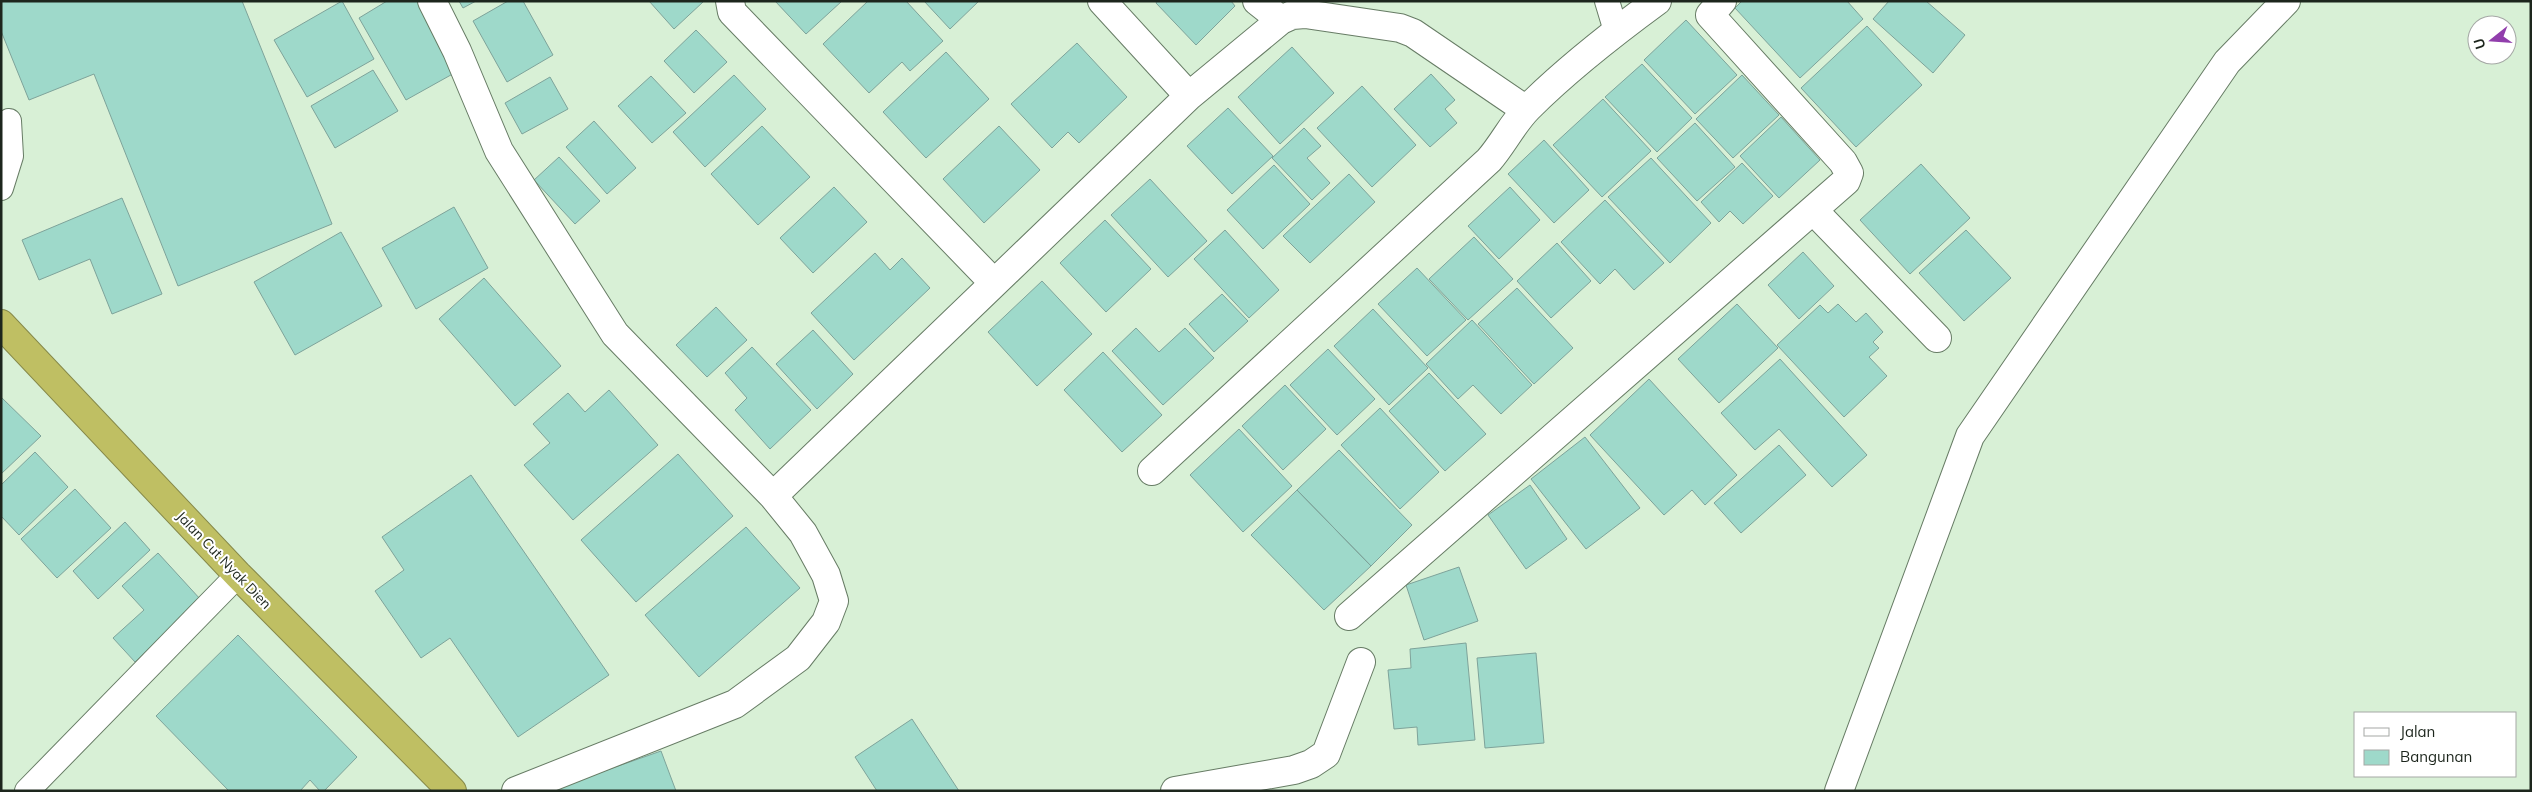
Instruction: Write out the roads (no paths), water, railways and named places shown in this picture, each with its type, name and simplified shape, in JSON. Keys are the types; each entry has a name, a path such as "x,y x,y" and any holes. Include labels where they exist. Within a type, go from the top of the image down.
{"highway":[{"name":"Jalan Cut Nyak Dien","path":"1,324 238,575 452,791"}],"street":[{"path":"432,1 457,52 499,151 615,334 773,496 802,534 826,574 834,601 826,622 798,658 735,704 516,791"},
{"path":"730,1 732,12 994,283"},
{"path":"1102,1 1189,96"},
{"path":"1257,1 1282,20"},
{"path":"1152,471 1489,160 1503,145 1526,110 1616,31 1657,1"},
{"path":"1839,791 1970,436 2227,62 2286,1"},
{"path":"1349,616 1846,181 1849,173 1843,162 1709,6"},
{"path":"773,496 1189,96 1282,20 1292,15 1305,14 1400,28 1413,33 1526,110"},
{"path":"1813,210 1937,338"},
{"path":"1175,791 1294,770 1311,764 1326,754 1361,662"}],"lane":[{"path":"1607,1 1616,31"},
{"path":"1,188 11,156 9,121"},
{"path":"27,791 238,575"}]}
